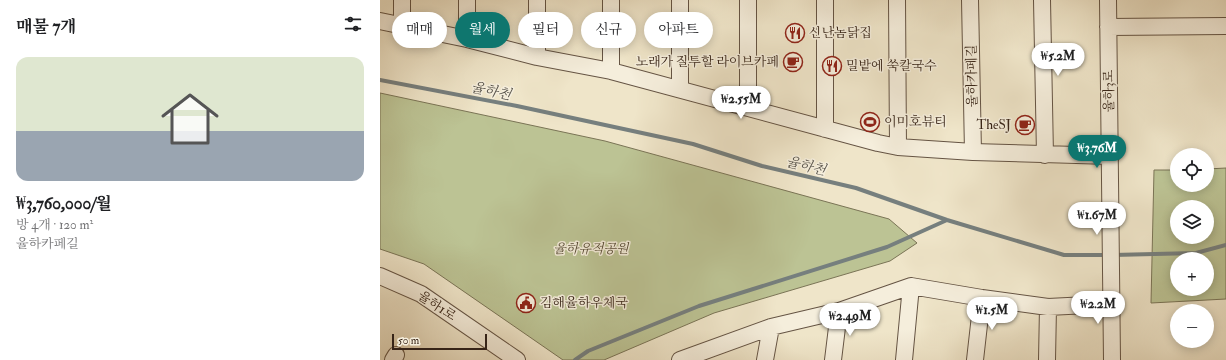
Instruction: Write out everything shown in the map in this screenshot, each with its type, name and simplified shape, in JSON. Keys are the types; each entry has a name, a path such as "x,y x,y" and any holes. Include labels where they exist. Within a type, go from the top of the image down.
{"street":[{"path":"402,0 402,12"},
{"path":"467,0 467,12"},
{"path":"537,0 537,57"},
{"path":"611,71 612,0"},
{"path":"680,0 680,89"},
{"path":"748,0 748,107"},
{"path":"825,0 825,129"},
{"path":"897,0 898,147"},
{"name":"율하카페길","path":"970,0 973,152"},
{"path":"1042,0 1045,155"},
{"name":"율하3로","path":"1108,0 1112,306"},
{"path":"380,21 392,24"},
{"path":"1108,27 1226,26"},
{"path":"502,48 537,57 611,71 825,129 898,147 973,152 1111,156"},
{"name":"율하1로","path":"380,276 421,294 517,360"},
{"path":"904,360 911,286"},
{"path":"680,360 771,327 839,311 911,286 1048,307 1088,305 1112,306 1112,360"},
{"path":"975,360 982,298"},
{"path":"1046,360 1048,307"},
{"path":"833,360 839,311"},
{"path":"766,360 771,327"}],"green space":[{"name":"율하유적공원","path":"380,93 605,141 889,219 917,243 890,261 714,313 604,360 563,360 424,264 380,249"},
{"path":"1226,168 1226,299 1151,303 1154,170 1170,170 1170,192 1214,192 1214,169"}],"waterway":[{"name":"율하천","path":"380,80 517,106 693,144 762,166 856,188 947,220 1064,255 1107,255"},
{"path":"575,360 588,351 699,306 887,247 947,220"},
{"name":"율하천","path":"1113,255 1196,253 1226,245"}],"place":[{"name":"신난놈닭집","path":"795,33"},
{"name":"노래가 질투할 라이브카페","path":"793,62"},
{"name":"밀밭에 쑥칼국수","path":"832,66"},
{"name":"이미호뷰티","path":"870,122"},
{"name":"TheSJ","path":"1025,125"},
{"name":"김해율하우체국","path":"526,303"}]}
